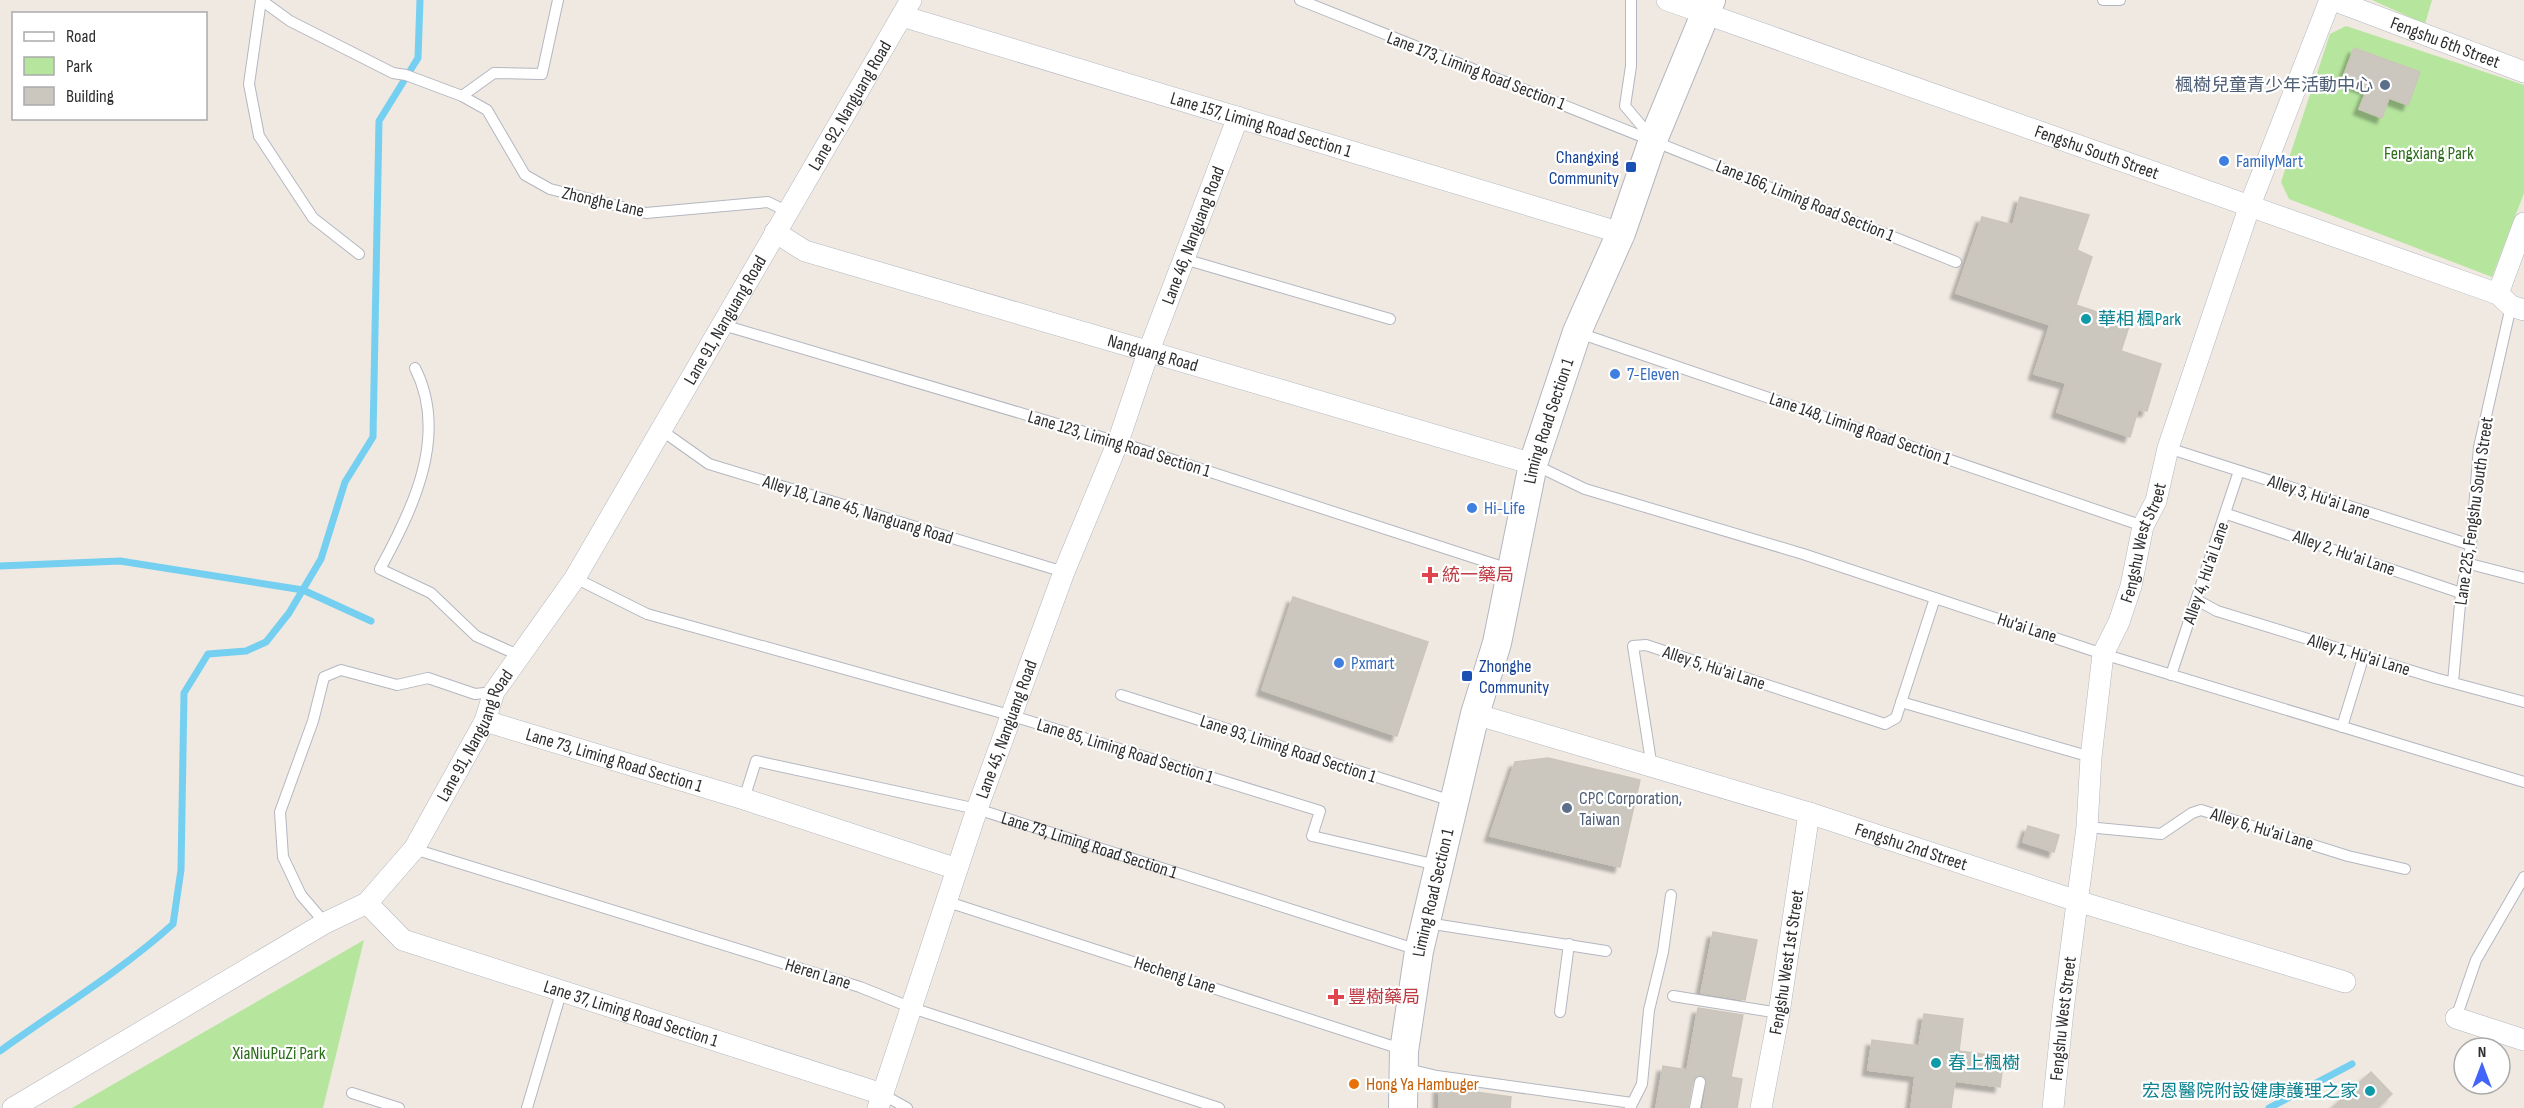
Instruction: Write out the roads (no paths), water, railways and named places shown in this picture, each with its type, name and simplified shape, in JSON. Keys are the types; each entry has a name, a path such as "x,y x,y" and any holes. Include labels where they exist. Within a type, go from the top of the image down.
{"main road":[{"name":"Liming Road Section 1","path":"1403,1108 1404,1059 1419,951 1475,714 1497,643 1533,464 1577,332 1621,233 1653,140 1709,6"}],"street":[{"name":"Fengshu South Street","path":"1667,0 1709,6 2511,303"},
{"name":"Fengshu 6th Street","path":"2331,0 2524,72"},
{"name":"Fengshu West Street","path":"2053,1108 2087,826 2091,757 2103,654 2119,622 2128,595 2144,526 2156,501 2168,448 2250,205 2331,0"},
{"name":"Lane 157, Liming Road Section 1","path":"907,8 1238,117 1621,233"},
{"name":"Lane 92, Nanguang Road","path":"786,211 907,8"},
{"name":"Lane 46, Nanguang Road","path":"1148,353 1238,117"},
{"name":"Lane 91, Nanguang Road","path":"13,1108 325,922 367,903 414,849 485,721 494,692 518,655 575,578 723,325 786,211"},
{"path":"2511,303 2524,223"},
{"name":"Nanguang Road","path":"775,232 805,251 1533,464"},
{"name":"Lane 45, Nanguang Road","path":"880,1101 945,901 1064,572 1118,442 1148,353"},
{"name":"Fengshu 2nd Street","path":"1475,714 1652,769 1809,813 2077,901 2345,982"},
{"name":"Lane 73, Liming Road Section 1","path":"485,721 744,798 957,869"},
{"name":"Fengshu West 1st Street","path":"1761,1108 1779,1013 1809,813"},
{"name":"Lane 37, Liming Road Section 1","path":"367,903 403,940 880,1101"},
{"path":"2456,1018 2524,1040"}],"lane":[{"name":"Zhonghe Lane","path":"359,254 313,218 260,135 249,84 261,0 290,21 393,73 406,75 462,96 487,110 525,175 550,189 646,213 768,202 786,211"},
{"path":"462,96 494,73 542,74 558,0"},
{"name":"Lane 173, Liming Road Section 1","path":"1299,0 1653,140"},
{"path":"1630,0 1631,66 1625,106 1653,140"},
{"path":"2103,0 2121,0"},
{"name":"Lane 166, Liming Road Section 1","path":"1653,140 1956,262"},
{"path":"1184,259 1390,319"},
{"name":"Lane 225, Fengshu South Street","path":"2453,682 2461,593 2471,545 2479,447 2511,303"},
{"name":"Lane 123, Liming Road Section 1","path":"723,325 1118,442 1512,570"},
{"name":"Lane 148, Liming Road Section 1","path":"1577,332 2144,526"},
{"path":"415,368 425,388 429,441 406,521 380,569 431,593 476,636 518,655"},
{"name":"Alley 18, Lane 45, Nanguang Road","path":"661,430 709,464 1064,572"},
{"name":"Alley 3, Hu'ai Lane","path":"2168,448 2471,545"},
{"name":"Hu'ai Lane","path":"1533,464 1585,489 1803,554 2103,654 2524,782"},
{"name":"Alley 4, Hu'ai Lane","path":"2172,675 2227,514 2239,471"},
{"name":"Alley 2, Hu'ai Lane","path":"2227,514 2461,593"},
{"path":"2466,563 2524,578"},
{"name":"Lane 85, Liming Road Section 1","path":"575,578 647,614 1013,716 1320,811 1312,836 1440,866"},
{"name":"Alley 5, Hu'ai Lane","path":"1652,769 1633,646 1646,645 1885,724 1896,718 1935,598"},
{"name":"Alley 1, Hu'ai Lane","path":"2197,600 2217,611 2524,702"},
{"path":"2342,727 2364,655"},
{"path":"325,922 301,895 283,857 279,812 313,721 324,677 341,670 397,685 428,678 475,694 494,692"},
{"name":"Lane 93, Liming Road Section 1","path":"1121,695 1455,802"},
{"path":"1901,702 2091,757"},
{"name":"Lane 73, Liming Road Section 1","path":"744,798 756,761 978,809 1419,951"},
{"name":"Alley 6, Hu'ai Lane","path":"2087,826 2161,834 2192,813 2201,810 2348,856 2405,869"},
{"name":"Heren Lane","path":"414,849 860,987 912,1008 1219,1108"},
{"path":"2456,1018 2476,960 2524,878"},
{"path":"1631,1106 1642,1084 1649,1010 1663,952 1671,894"},
{"name":"Hecheng Lane","path":"945,901 1404,1059 1437,1076 1631,1106"},
{"path":"1427,923 1606,951"},
{"path":"1560,1012 1569,944"},
{"path":"527,1108 561,993"},
{"path":"1673,996 1779,1013"},
{"path":"1695,1108 1700,1082"},
{"path":"352,1093 399,1108"},
{"name":"Lane 37, Liming Road Section 1","path":"880,1101 907,1108"}],"waterway":[{"path":"0,1051 110,974 173,924 181,870 184,693 208,654 246,651 266,642 289,613 321,559 345,482 373,437 379,121 418,58 420,0"},
{"path":"0,566 120,561 303,590 371,621"},
{"path":"2269,1108 2352,1064"}],"place":[{"name":"楓樹兒童青少年活動中心","path":"2385,85"},
{"name":"FamilyMart","path":"2224,161"},
{"name":"Changxing Community","path":"1631,167"},
{"name":"華相 楓Park","path":"2086,319"},
{"name":"7-Eleven","path":"1615,374"},
{"name":"Hi-Life","path":"1472,508"},
{"name":"統一藥局","path":"1430,575"},
{"name":"Pxmart","path":"1339,663"},
{"name":"Zhonghe Community","path":"1467,676"},
{"name":"CPC Corporation, Taiwan","path":"1567,808"},
{"name":"豐樹藥局","path":"1336,997"},
{"name":"春上楓樹","path":"1936,1063"},
{"name":"Hong Ya Hambuger","path":"1354,1084"},
{"name":"宏恩醫院附設健康護理之家","path":"2370,1091"}],"park label":[{"name":"Fengxiang Park","path":"2429,153"},
{"name":"XiaNiuPuZi Park","path":"279,1053"}]}
